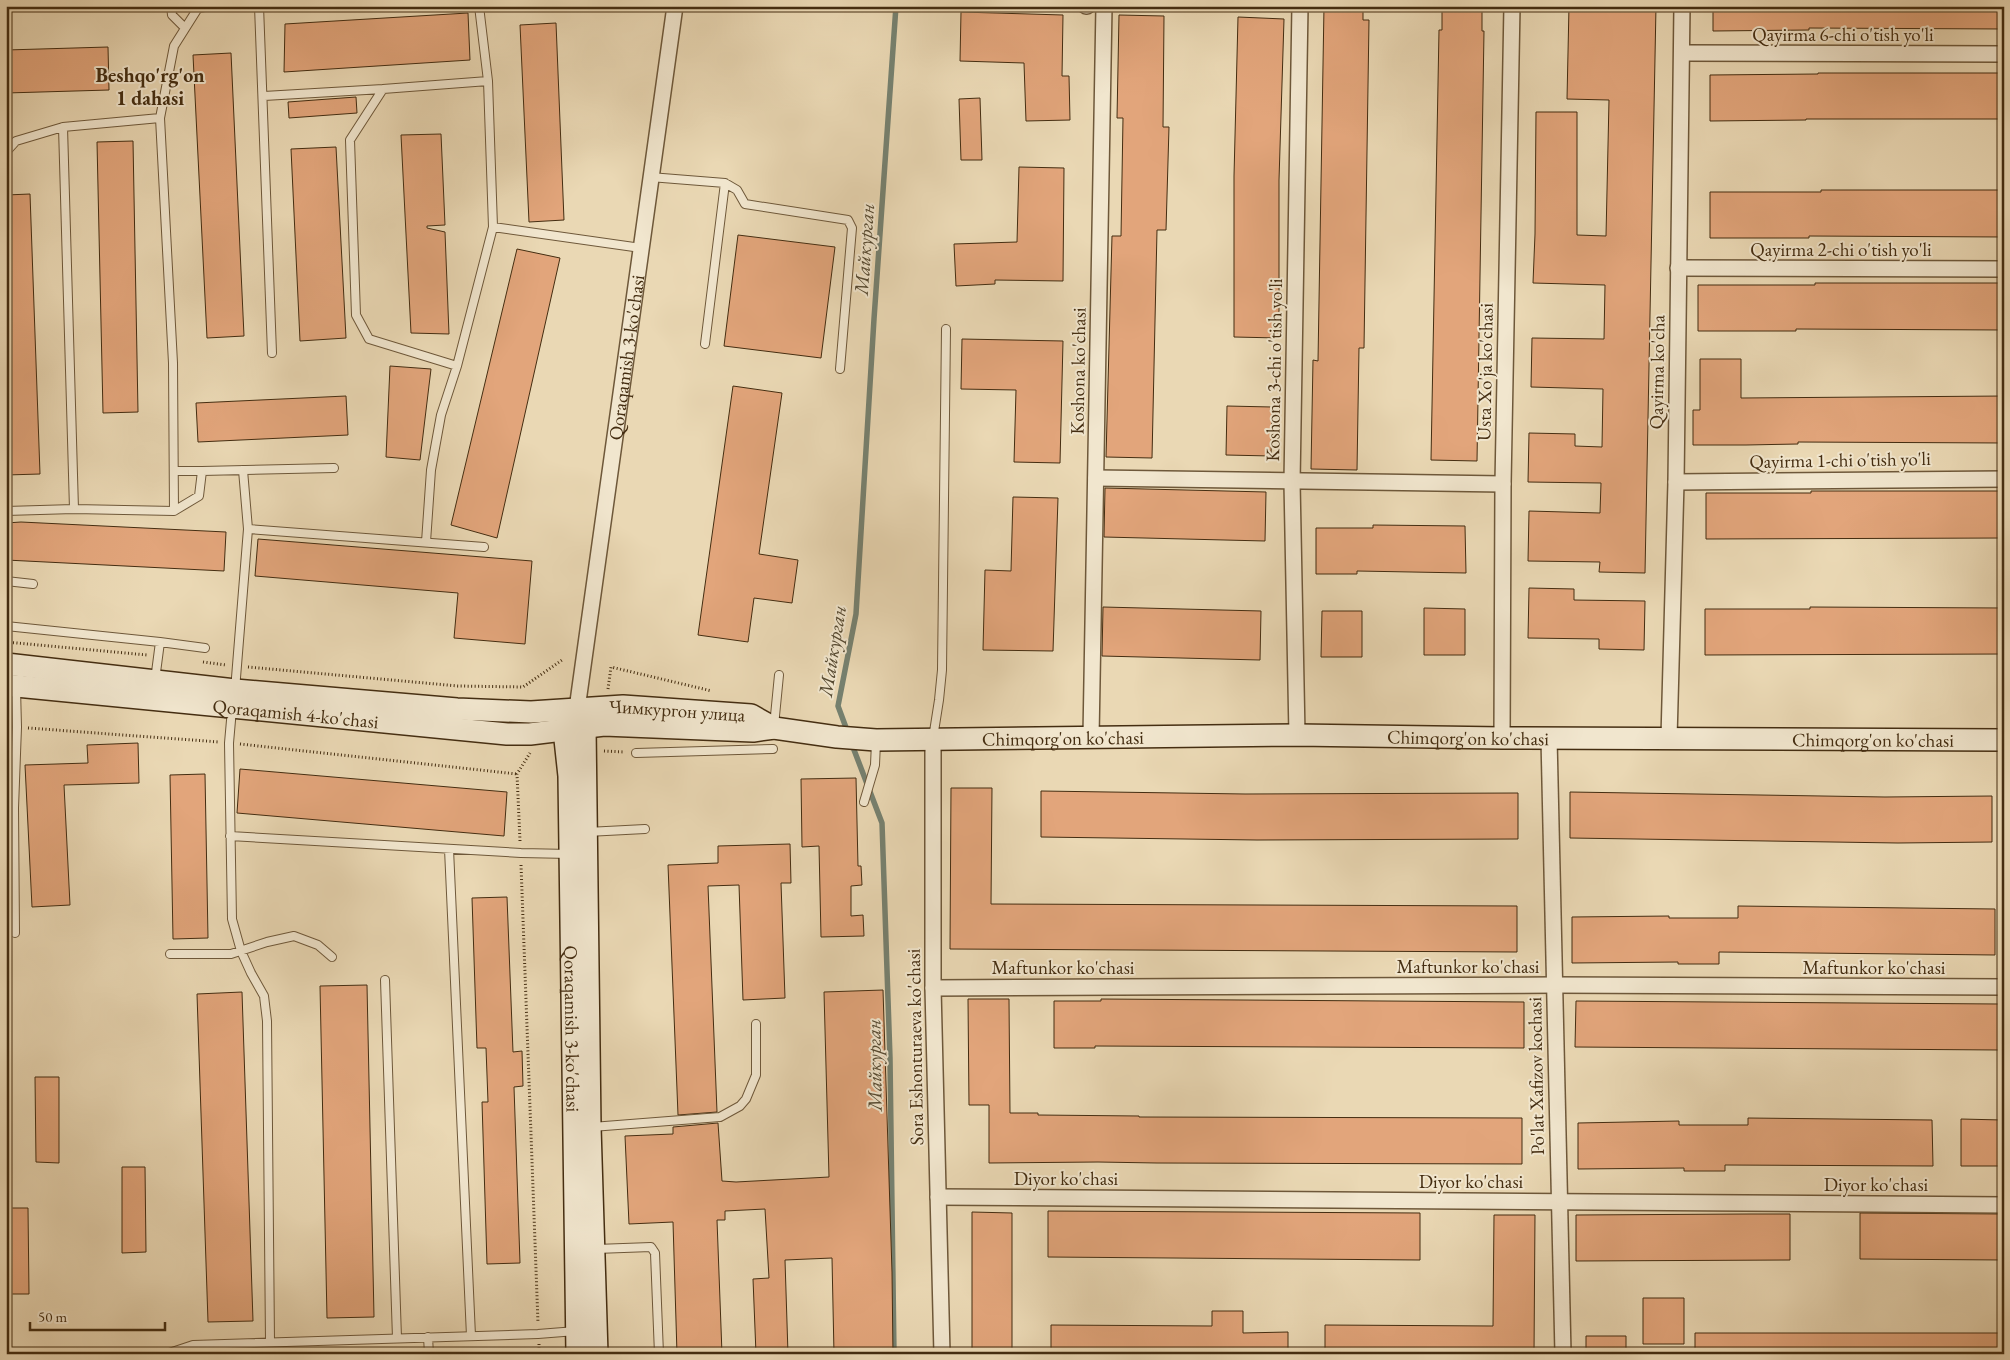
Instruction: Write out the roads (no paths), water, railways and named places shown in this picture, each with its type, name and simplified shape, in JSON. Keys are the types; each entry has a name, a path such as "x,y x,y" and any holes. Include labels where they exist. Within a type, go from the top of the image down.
{"main road":[{"name":"Qoraqamish 4-ko'chasi","path":"6,664 155,682 233,699"},
{"name":"Qoraqamish 4-ko'chasi","path":"11,686 233,699 506,734 575,722"},
{"name":"Чимкургон улица","path":"575,722 623,706 751,715 774,728 857,739 933,740"},
{"name":"Qoraqamish 3-ko'chasi","path":"575,722 587,832 593,1249 586,1330 577,1354"},
{"name":"Qoraqamish 3-ko'chasi","path":"575,722 568,776 586,1330 597,1354"},
{"name":"Chimqorg'on ko'chasi","path":"933,740 1297,735 1502,738 2004,740"}],"street":[{"name":"Qoraqamish 3-ko'chasi","path":"575,722 675,6"},
{"name":"Koshona ko'chasi","path":"1091,737 1104,6"},
{"name":"Koshona 3-chi o'tish yo'li","path":"1297,735 1292,482 1300,6"},
{"name":"Usta Xo'ja ko'chasi","path":"1502,738 1503,484 1512,6"},
{"name":"Qayirma ko'cha","path":"1669,738 1676,482 1682,6"},
{"name":"Qayirma 6-chi o'tish yo'li","path":"1682,53 2004,54"},
{"name":"Qayirma 2-chi o'tish yo'li","path":"1678,268 2004,269"},
{"path":"1096,478 1503,484"},
{"name":"Qayirma 1-chi o'tish yo'li","path":"1676,482 2004,478"},
{"name":"Po'lat Xafizov kochasi","path":"1549,738 1563,1354"},
{"name":"Sora Eshonturaeva ko'chasi","path":"933,740 933,988 942,1354"},
{"name":"Maftunkor ko'chasi","path":"933,988 1554,985 2004,987"},
{"name":"Diyor ko'chasi","path":"938,1197 2004,1205"}],"lane":[{"path":"171,6 172,15 185,28"},
{"path":"174,511 173,363 160,118 174,46 198,8 211,6"},
{"path":"260,6 272,354"},
{"path":"426,542 431,470 442,416 493,227 488,81 480,6"},
{"path":"264,96 488,81"},
{"path":"383,89 350,140 356,315 369,338 457,366"},
{"path":"6,152 16,141 63,127 160,118"},
{"path":"63,127 74,509"},
{"path":"650,177 725,183 737,190 745,204 848,220 852,228 840,369"},
{"path":"705,344 725,183"},
{"path":"493,227 641,248"},
{"path":"933,740 942,670 946,329"},
{"path":"174,471 334,468"},
{"path":"243,470 248,529 229,743 232,919 241,951 250,973 264,996 267,1021 270,1342"},
{"path":"6,511 74,509 174,511 199,496 202,471"},
{"path":"248,529 484,547"},
{"path":"6,581 33,584"},
{"path":"6,626 205,648"},
{"path":"155,682 160,642"},
{"path":"774,728 779,675"},
{"path":"11,686 17,727 10,808 15,933"},
{"path":"857,739 875,765 864,802"},
{"path":"636,752 773,749"},
{"path":"587,832 645,829"},
{"path":"230,836 521,853 570,854"},
{"path":"449,849 471,1336"},
{"path":"170,954 231,954 267,942 294,936 318,945 332,957"},
{"path":"385,980 397,1338"},
{"path":"590,1128 720,1117 740,1106 746,1099 756,1075 756,1024"},
{"path":"593,1249 651,1247 655,1252 659,1354"},
{"path":"166,1354 193,1344 428,1338 538,1334 586,1330"},
{"path":"428,1338 429,1354"}],"waterway":[{"name":"Майкурган","path":"848,733 838,706 856,614 896,6"},
{"name":"Майкурган","path":"851,742 882,823 890,1058 894,1354"}],"district":[{"name":"Beshqo'rg'on 1 dahasi","path":"150,86"}]}
